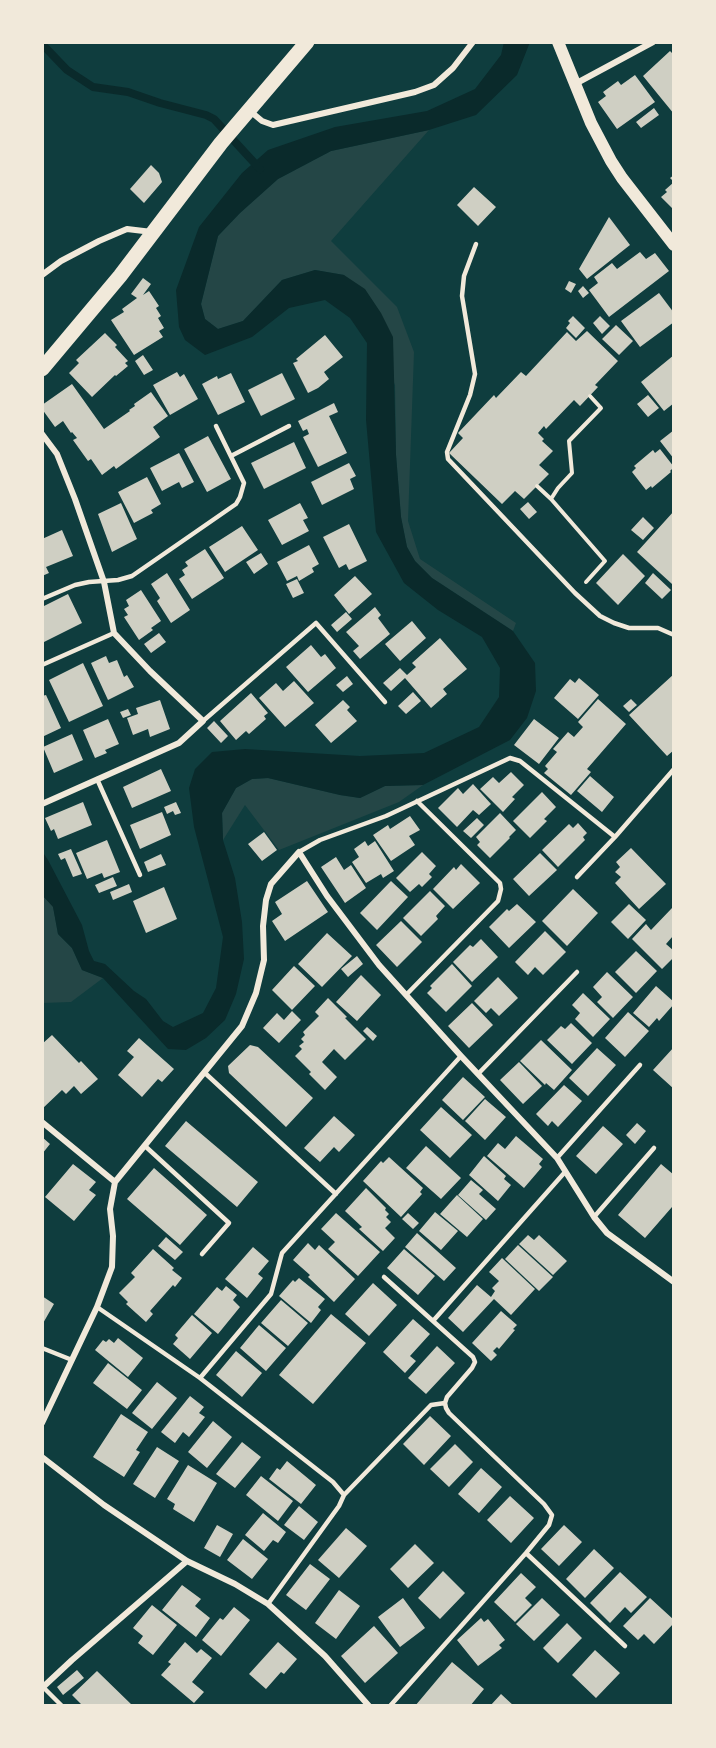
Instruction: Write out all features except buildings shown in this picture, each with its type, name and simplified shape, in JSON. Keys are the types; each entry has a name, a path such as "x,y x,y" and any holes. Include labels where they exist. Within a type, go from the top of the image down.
{"main road":[{"path":"42,369 113,284 221,143 307,42"},
{"path":"558,42 591,123 621,178 674,245"}],"street":[{"path":"244,116 273,124 416,92 440,80 453,68 473,42"},
{"path":"575,84 653,42"},
{"path":"42,275 61,261 127,229 153,232"},
{"path":"42,434 57,454 104,582 114,633 203,721 179,743 42,804"},
{"path":"42,1423 97,1307 112,1267 113,1236 110,1209 115,1182 242,1026 256,993 264,960 263,926 266,900 271,884 299,852 327,896 379,965 460,1056 557,1158 594,1217 607,1233 674,1282"},
{"path":"42,1122 115,1182"},
{"path":"42,1457 104,1505 187,1561 235,1584 268,1604 325,1656 369,1706"},
{"path":"43,1688 72,1660 187,1561"}],"lane":[{"path":"476,244 464,276 462,296 475,374 470,395 447,452 448,459 575,593 600,616 629,628 658,628 674,635"},
{"path":"42,600 75,585 132,576 236,504 243,491 244,483 216,426"},
{"path":"231,456 289,426"},
{"path":"203,721 315,623 385,702"},
{"path":"42,665 114,633"},
{"path":"299,852 321,840 386,816 510,758 515,759 615,837"},
{"path":"577,877 674,769"},
{"path":"97,779 140,875"},
{"path":"406,995 498,901 501,889 500,883 417,801"},
{"path":"478,1074 578,972"},
{"path":"200,1378 271,1294 282,1253 460,1056"},
{"path":"557,1158 640,1065"},
{"path":"205,1073 336,1194"},
{"path":"145,1146 230,1222 202,1254"},
{"path":"594,1217 654,1148"},
{"path":"433,1321 565,1172"},
{"path":"384,1277 473,1357 475,1362 472,1368 447,1397 445,1403 449,1413 544,1504 552,1515 549,1525 526,1553 390,1706"},
{"path":"97,1307 200,1378 333,1482 344,1495"},
{"path":"42,1348 72,1360"},
{"path":"268,1604 339,1506 344,1495 431,1406 445,1403"},
{"path":"526,1553 625,1646"},
{"path":"43,1688 62,1706"}],"path":[{"path":"551,499 572,473 569,441 601,408 590,396"},
{"path":"537,486 605,561 575,593"}],"shaded area":[{"path":"504,42 530,42 517,75 476,115 429,130 331,151 278,179 218,236 201,304 205,319 218,329 243,321 282,280 315,270 344,275 365,289 393,337 396,455 401,517 407,547 415,561 432,578 513,631 535,663 536,691 527,718 510,740 423,785 385,786 360,798 268,778 252,779 236,788 222,813 223,840 235,878 242,922 244,959 236,994 225,1020 206,1038 186,1050 168,1049 103,978 82,970 72,948 58,934 53,907 42,895 42,851 82,925 94,961 105,964 146,999 163,1021 173,1027 203,1013 216,988 223,937 194,827 189,788 195,769 212,752 245,749 360,756 424,753 479,727 499,697 500,668 482,637 438,610 404,583 376,532 366,420 367,343 350,318 325,300 289,308 252,337 205,355 185,340 179,327 176,290 199,227 242,173 268,150 335,127 427,111 475,89 501,55"},
{"path":"429,130 331,241 397,307 414,352 408,521 420,559 516,623 513,631 432,578 415,561 407,547 401,517 396,455 395,385 344,275 315,270 282,280 243,321 218,329 205,319 201,304 218,236 278,179 331,151"},
{"path":"268,778 360,798 385,786 423,785 399,802 279,850 245,805 223,840 222,813 236,788 252,779"},
{"path":"42,895 53,906 58,934 72,948 82,970 103,978 71,1002 42,1003"}],"waterway":[{"path":"42,44 67,70 93,87 128,92 214,119 260,169"}]}
